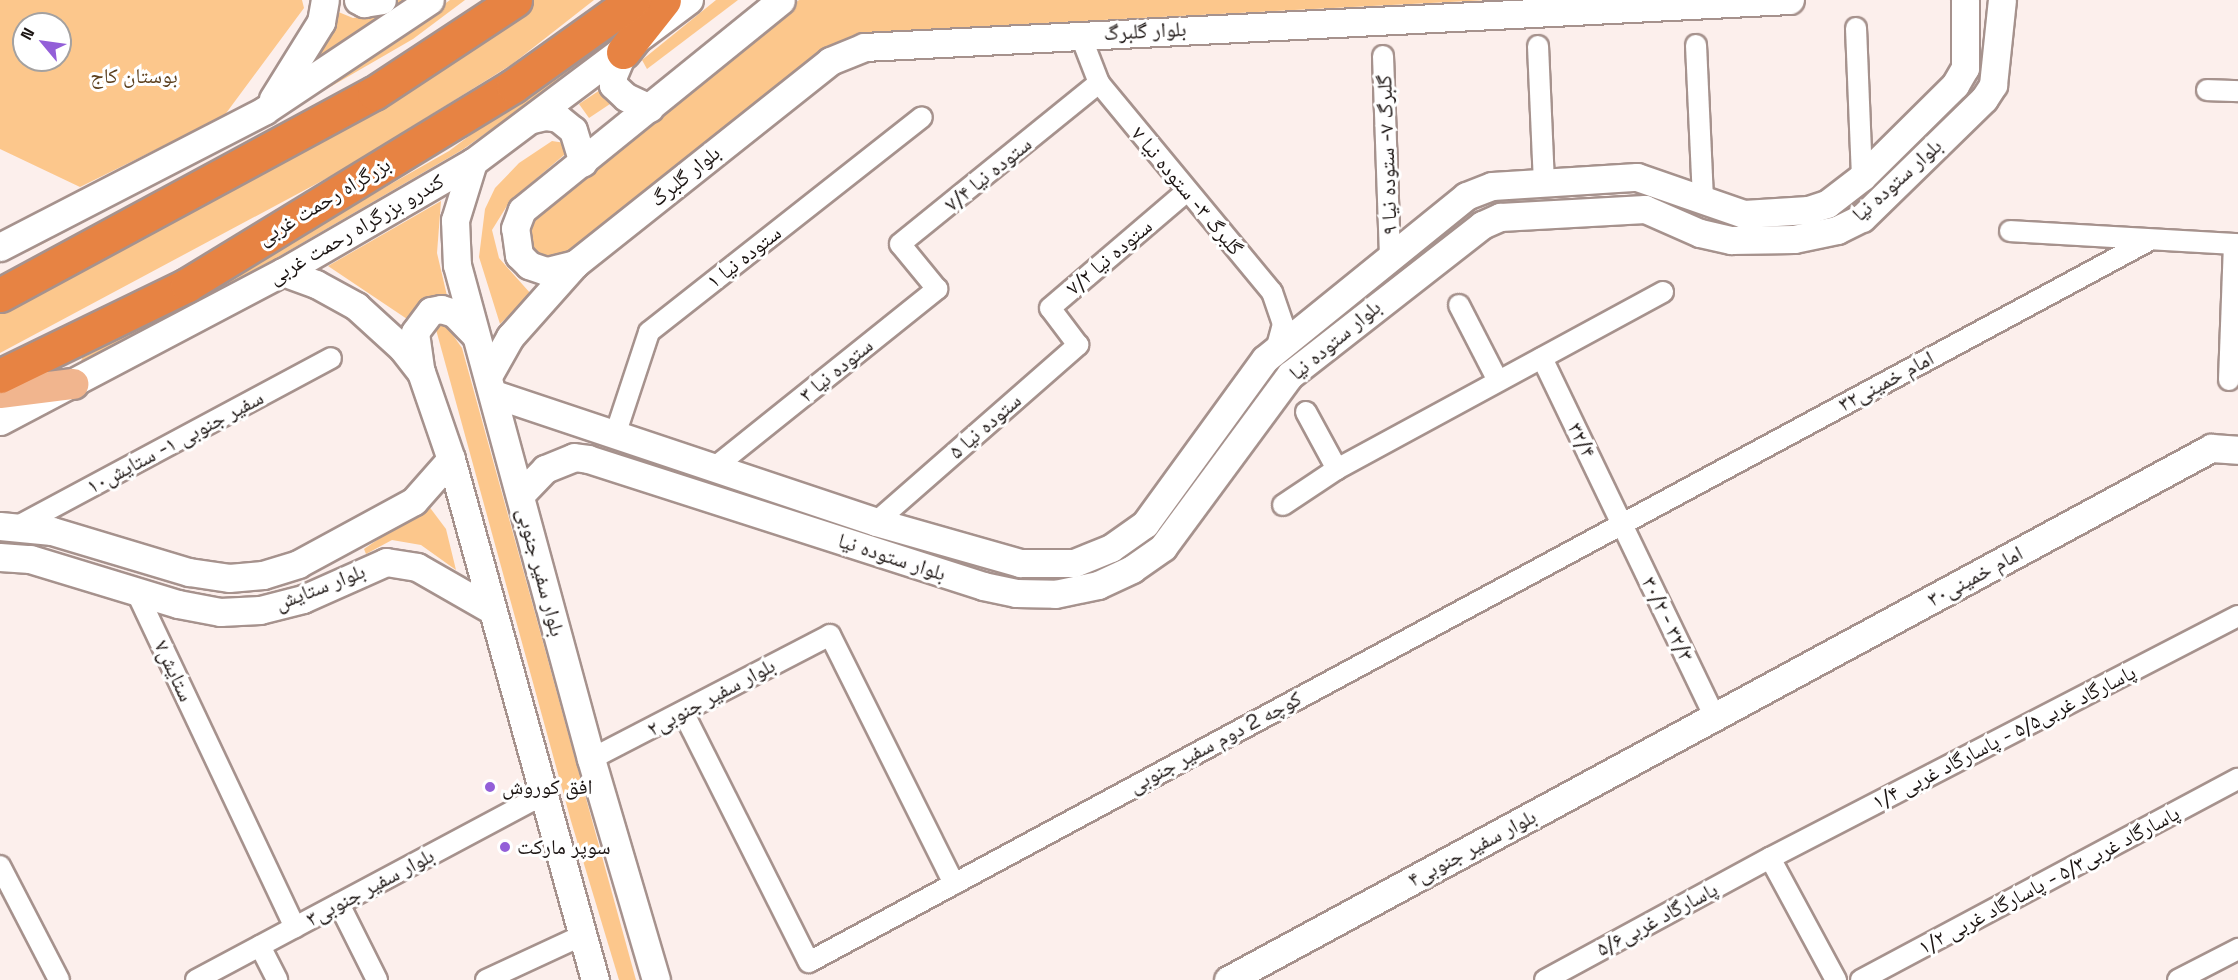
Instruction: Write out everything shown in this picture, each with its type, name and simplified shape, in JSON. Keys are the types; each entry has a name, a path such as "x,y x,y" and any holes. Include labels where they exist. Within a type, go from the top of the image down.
{"highway":[{"path":"0,294 374,93 515,0"},
{"name":"بزرگراه رحمت غربی","path":"0,376 187,285 513,86 633,0"},
{"path":"623,52 664,0"}],"main road":[{"path":"0,393 73,384"}],"street":[{"path":"265,110 321,22 325,0"},
{"path":"358,0 364,3 382,0"},
{"path":"0,247 265,110 430,0"},
{"name":"کندرو بزرگراه رحمت غربی","path":"0,421 282,272 473,162 623,52 689,0"},
{"name":"بلوار گلبرگ","path":"575,264 546,271 530,265 519,255 515,228 522,210 781,0"},
{"name":"بلوار گلبرگ","path":"491,385 510,337 575,264 846,52 864,46 1790,0"},
{"name":"بلوار ستوده نیا","path":"491,385 604,428 876,522 1020,563 1074,563 1111,548 1145,524 1264,359 1390,255 1466,196 1492,186 1637,177 1744,214 1808,210 1841,196 1955,85 1965,68 1965,0"},
{"name":"بلوار ستوده نیا","path":"520,495 545,469 574,457 588,459 983,586 1016,593 1055,594 1098,585 1132,569 1163,547 1290,375 1482,225 1500,217 1645,208 1700,233 1731,240 1794,239 1837,230 1862,218 1984,99 1993,86 2002,0"},
{"path":"1856,28 1862,177"},
{"name":"گلبرگ ۳- ستوده نیا ۷","path":"1080,34 1099,83 1272,292 1282,324 1276,350"},
{"path":"1965,52 1970,40 1982,36 1994,45 1996,54"},
{"path":"1696,45 1703,200"},
{"path":"1538,46 1544,183"},
{"path":"623,52 613,75 614,85 626,97 650,108"},
{"name":"گلبرگ ۷- ستوده نیا ۹","path":"1383,56 1390,255"},
{"name":"ستوده نیا ۷/۴","path":"920,268 900,244 1099,83"},
{"path":"2207,90 2238,91"},
{"path":"532,119 545,116 558,118 573,130 583,162"},
{"name":"ستوده نیا ۱","path":"604,428 649,332 922,117"},
{"name":"بلوار سفیر جنوبی","path":"473,162 460,194 455,247 477,338 591,759 656,980"},
{"name":"ستوده نیا ۷/۲","path":"1065,327 1050,308 1187,191"},
{"path":"2010,231 2236,244 2229,380"},
{"name":"امام خمینی۳۲","path":"1621,522 2150,240"},
{"name":"ستوده نیا ۳","path":"715,467 937,289 920,268"},
{"path":"282,272 316,284 356,306 402,348 421,372"},
{"path":"1283,505 1337,469 1663,292"},
{"path":"1459,305 1498,381"},
{"path":"477,338 453,313 430,310 415,332 421,372 451,459 595,980"},
{"name":"ستوده نیا ۵","path":"876,522 1078,345 1065,327"},
{"name":"۳۲/۴","path":"1542,357 1621,522"},
{"name":"سفیر جنوبی ۱- ستایش۱۰","path":"9,526 331,358"},
{"path":"1306,412 1337,469"},
{"path":"588,459 577,436 604,428"},
{"name":"امام خمینی۳۰","path":"1715,717 2211,448 2238,450"},
{"name":"بلوار ستایش","path":"9,526 52,531 189,572 229,578 263,575 298,564 414,501 451,459"},
{"name":"۳۰/۲ - ۳۲/۳","path":"1621,522 1715,717"},
{"name":"کوچه 2 دوم سفیر جنوبی","path":"682,712 809,962 1621,522"},
{"path":"344,540 356,546 360,558 358,573"},
{"name":"بلوار ستایش","path":"0,556 30,559 136,591 220,612 260,610 303,599 386,562 417,567 492,610"},
{"name":"ستایش۷","path":"136,591 295,927"},
{"name":"پاسارگاد غربی۵/۵ - پاسارگاد غربی ۱/۴","path":"1770,858 2238,616"},
{"name":"بلوار سفیر جنوبی۲","path":"591,759 830,635 954,884"},
{"name":"بلوار سفیر جنوبی۴","path":"1228,980 1715,717"},
{"name":"پاسارگاد غربی۵/۳ - پاسارگاد غربی ۱/۲","path":"1861,980 2238,779"},
{"name":"بلوار سفیر جنوبی۳","path":"196,980 544,794"},
{"path":"1770,858 1836,980"},
{"name":"پاسارگاد غربی۵/۶","path":"1545,980 1770,858"},
{"path":"0,866 58,980"},
{"path":"339,904 377,980"},
{"path":"486,980 583,935"},
{"path":"260,946 277,980"},
{"path":"2178,980 2238,949"}],"green space":[{"name":"بوستان کاج","path":"0,0 302,0 304,8 224,116 80,187 0,149"},
{"path":"396,0 419,0 315,65 336,11 353,18 373,15 390,9"},
{"path":"450,0 465,0 413,39 223,149 27,252 31,241 221,141 394,41"},
{"path":"530,0 594,0 511,65 344,169 0,353 0,311 334,134 423,78"},
{"path":"651,0 610,46 462,150 211,296 79,366 86,349 264,256 449,151"},
{"path":"716,0 738,0 647,69 642,60"},
{"path":"799,0 1489,0 890,31 851,42 571,256 543,259 532,250 527,219"},
{"path":"606,86 616,100 589,118 579,104"},
{"path":"552,141 565,143 564,155 510,201 492,230 499,258 531,294 500,324 479,257 485,209 495,188 519,163"},
{"path":"441,201 437,253 448,300 413,323 328,266"},
{"path":"443,321 462,348 636,980 619,980 571,821 435,326"},
{"path":"428,505 446,529 456,570 421,545 392,540 366,554 364,549"}],"place":[{"name":"افق کوروش","path":"490,787"},
{"name":"سوپر مارکت","path":"505,847"}]}
